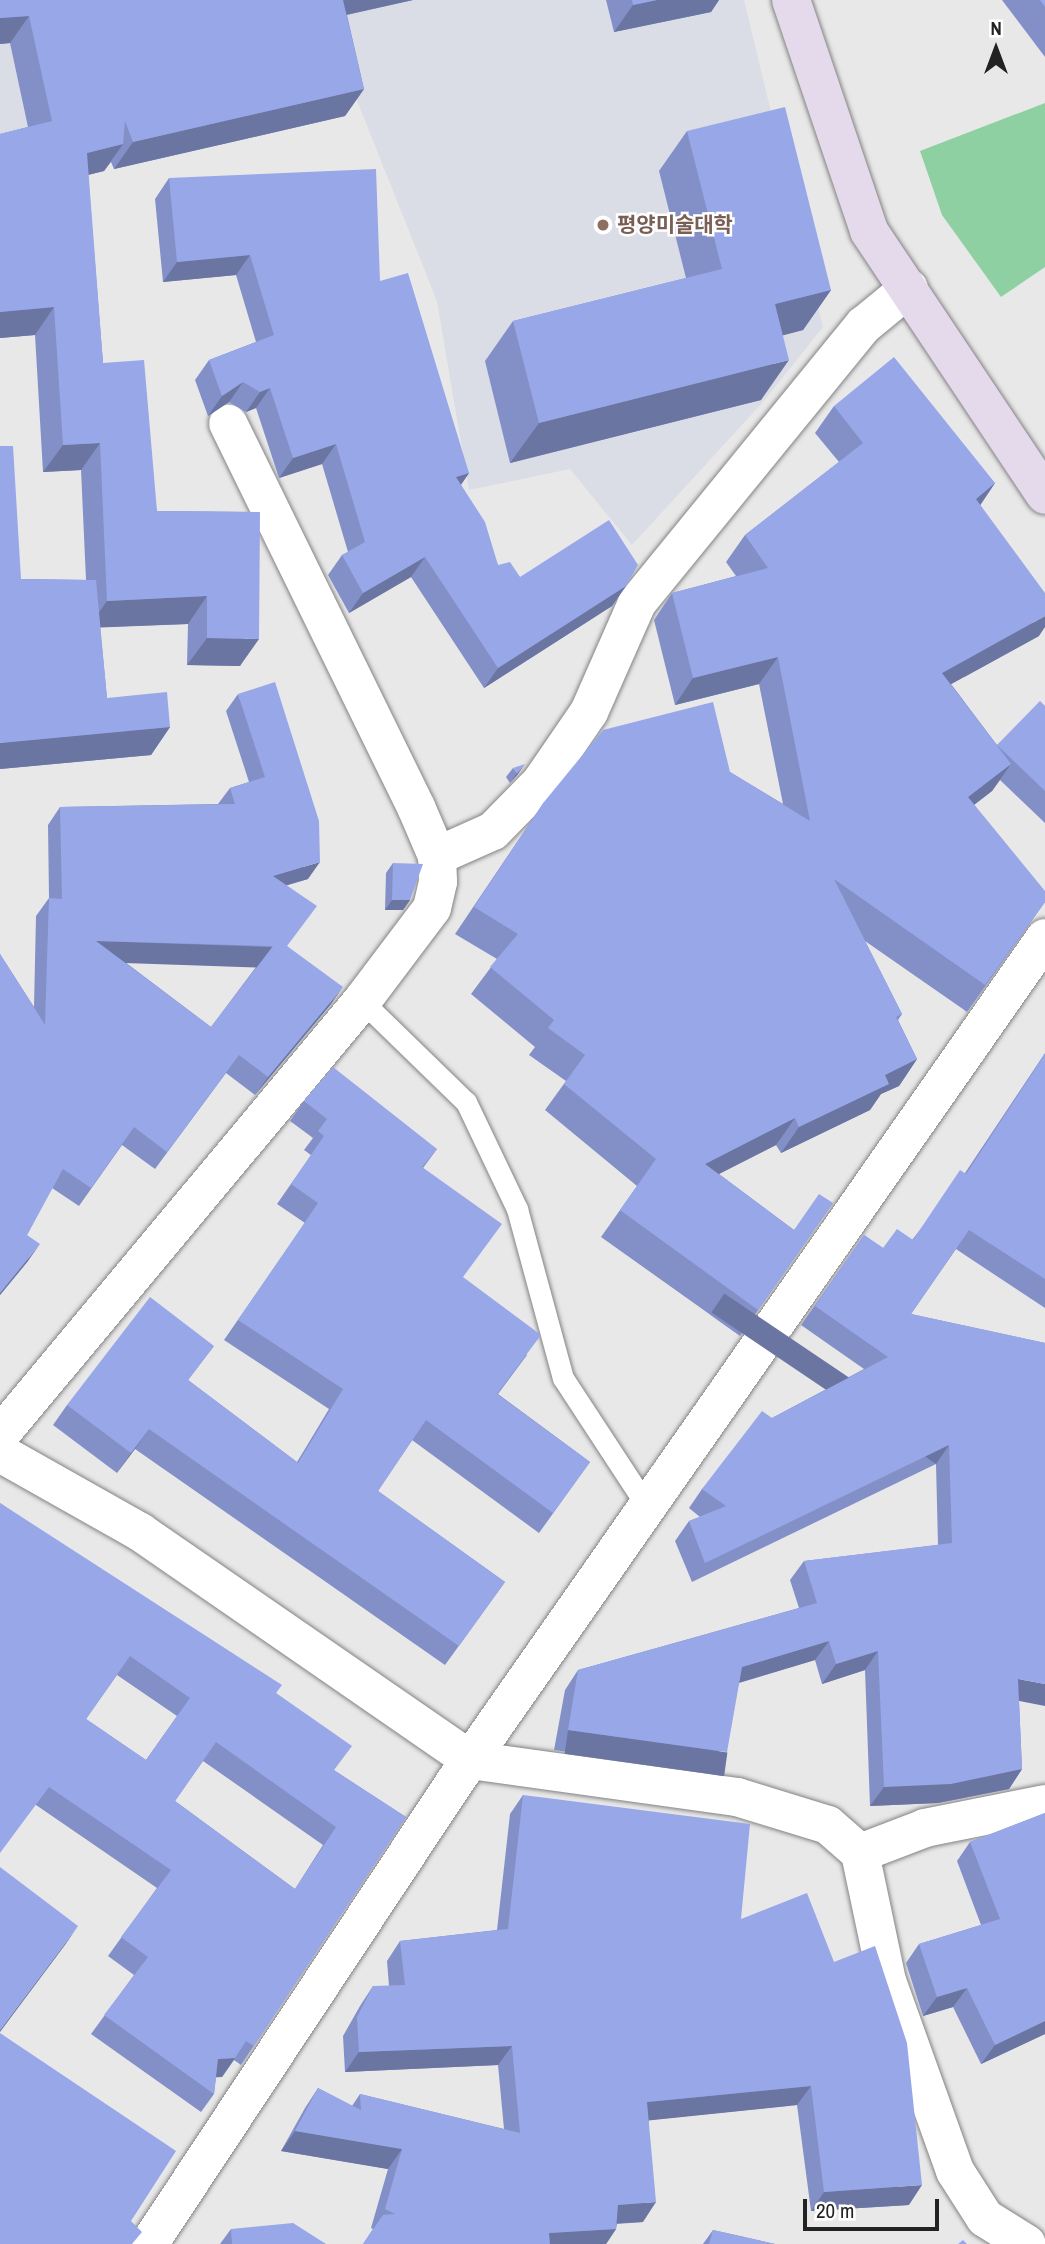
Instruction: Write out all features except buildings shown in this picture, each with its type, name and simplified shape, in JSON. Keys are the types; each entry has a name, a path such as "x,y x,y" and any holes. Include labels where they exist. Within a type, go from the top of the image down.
{"street":[{"path":"791,0 869,230 1045,495"},
{"path":"438,856 493,831 541,782 589,712 637,603 864,325 909,288"},
{"path":"0,1435 362,1001 432,908 438,856 228,424"},
{"path":"149,2244 470,1760 648,1508 999,995 1045,938"},
{"path":"0,1453 140,1532 470,1760 737,1797 828,1825 860,1853 887,1981 955,2171 985,2218 1027,2244"},
{"path":"860,1853 925,1828 1045,1804"}],"lane":[{"path":"362,1001 466,1102 517,1209 562,1378 648,1508"}],"shaded area":[{"name":"평양미술대학","path":"0,0 744,0 823,327 763,402 632,545 570,469 469,490 437,301 344,68 0,149"}],"green space":[{"path":"1045,103 1045,267 1001,297 942,215 920,151"}],"place":[{"name":"평양미술대학","path":"603,225"}]}
